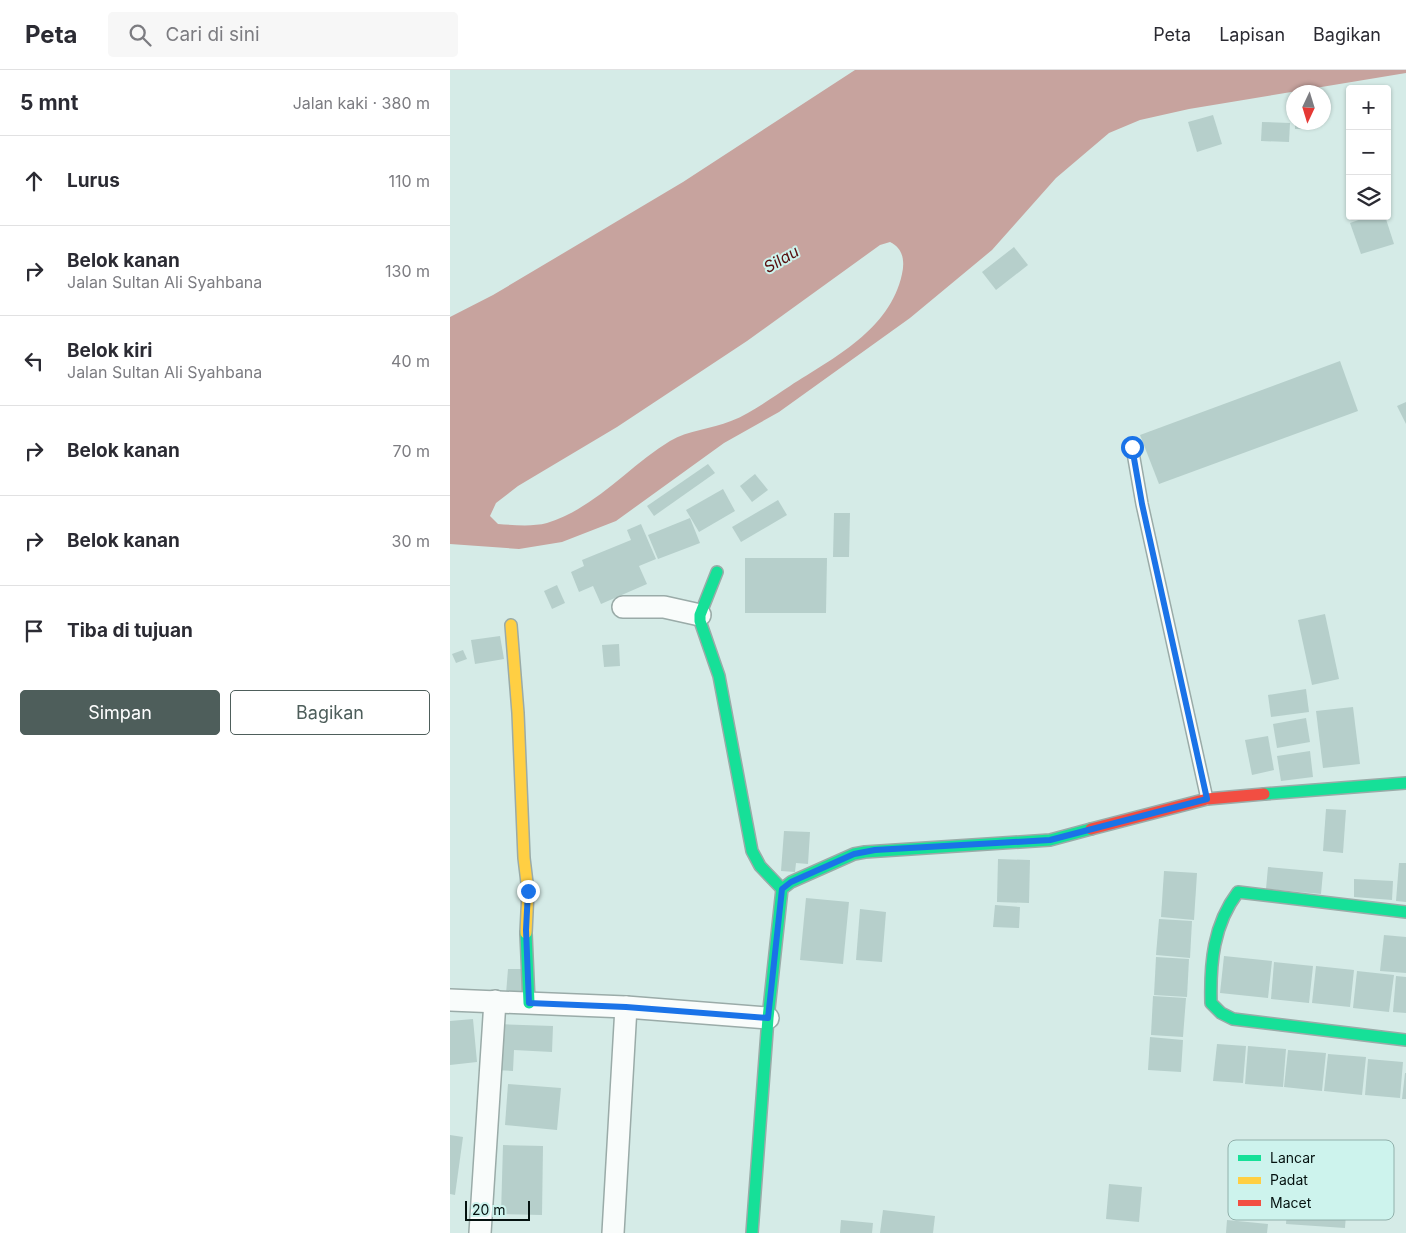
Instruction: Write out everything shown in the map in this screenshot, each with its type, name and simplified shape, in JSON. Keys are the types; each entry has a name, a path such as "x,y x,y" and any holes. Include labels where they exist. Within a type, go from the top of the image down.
{"street":[{"path":"717,572 700,615 719,676 752,851 760,866 782,889"},
{"path":"623,607 664,607 700,615"},
{"path":"511,625 518,713 524,858 528,891 526,930 529,1003"},
{"path":"752,1233 768,1018 782,889 791,882 854,854 875,850 1050,840 1207,799 1406,783"},
{"path":"1406,912 1238,892 1226,904 1219,919 1210,985 1211,1003 1221,1013 1233,1020 1406,1040"},
{"path":"450,1000 626,1007 768,1018"},
{"path":"480,1233 495,1001"},
{"path":"613,1233 626,1007"}],"lane":[{"path":"1132,447 1142,504 1207,799"}],"water":[{"name":"Silau","path":"855,70 1406,70 1406,73 1331,85 1286,85 1286,93 1189,109 1140,120 1109,133 1056,178 992,250 910,318 779,412 724,443 616,521 562,542 519,549 450,544 450,317 493,295 683,182","holes":["890,242 898,248 902,255 903,264 896,294 873,327 841,353 739,418 685,434 670,441 596,497 564,516 547,523 535,525 498,524 490,516 496,503 518,486 617,427 747,341 880,245"]}],"building":[{"path":"1213,115 1222,144 1197,152 1188,122"},
{"path":"1262,122 1286,123 1286,130 1290,130 1289,142 1261,141"},
{"path":"1359,220 1386,220 1394,244 1361,254 1350,223"},
{"path":"1014,247 1028,265 996,290 982,272"},
{"path":"1340,361 1358,411 1159,484 1140,435"},
{"path":"1406,402 1406,424 1397,406"},
{"path":"708,464 715,473 654,516 647,506"},
{"path":"755,474 768,490 752,502 740,486"},
{"path":"723,489 735,511 699,532 686,510"},
{"path":"778,500 787,515 741,542 732,527"},
{"path":"834,513 850,513 849,557 833,557"},
{"path":"690,518 700,543 658,559 648,535"},
{"path":"641,524 656,559 639,566 647,584 601,604 593,586 579,592 571,572 584,566 582,560 631,540 627,530"},
{"path":"745,558 827,558 826,613 745,613"},
{"path":"557,585 565,603 552,609 544,591"},
{"path":"1325,614 1339,679 1312,685 1298,620"},
{"path":"500,636 504,659 475,664 471,640"},
{"path":"619,644 620,666 604,667 602,645"},
{"path":"463,650 467,659 456,663 452,654"},
{"path":"1306,689 1309,712 1271,717 1268,695"},
{"path":"1353,707 1360,764 1323,768 1316,711"},
{"path":"1306,718 1310,742 1277,748 1273,724"},
{"path":"1268,736 1274,770 1252,775 1245,740"},
{"path":"1310,751 1313,777 1281,781 1277,756"},
{"path":"1326,809 1346,810 1343,853 1323,851"},
{"path":"784,831 810,832 808,864 796,863 795,872 781,871"},
{"path":"998,859 1030,860 1029,903 997,902"},
{"path":"1399,863 1406,863 1406,902 1396,901"},
{"path":"1268,867 1323,872 1321,894 1266,889"},
{"path":"1164,871 1197,873 1194,920 1161,917"},
{"path":"1354,879 1393,881 1392,900 1354,897"},
{"path":"806,898 849,902 843,964 800,960"},
{"path":"995,905 1020,907 1019,928 993,927"},
{"path":"860,909 886,912 882,962 856,960"},
{"path":"1159,919 1192,921 1190,958 1156,955"},
{"path":"1384,935 1406,937 1406,973 1380,971"},
{"path":"1224,956 1272,961 1268,998 1220,993"},
{"path":"1156,957 1189,959 1187,997 1154,995"},
{"path":"1274,962 1313,966 1309,1003 1271,999"},
{"path":"1316,966 1354,970 1350,1007 1312,1003"},
{"path":"508,969 525,969 524,995 506,994"},
{"path":"1357,971 1394,975 1389,1012 1353,1008"},
{"path":"1396,976 1406,977 1406,1013 1393,1012"},
{"path":"1153,996 1186,998 1183,1037 1151,1035"},
{"path":"473,1019 477,1062 450,1065 450,1021"},
{"path":"497,1024 553,1026 552,1052 514,1050 513,1071 495,1070"},
{"path":"1150,1037 1183,1040 1181,1072 1148,1070"},
{"path":"1217,1044 1246,1046 1243,1083 1213,1081"},
{"path":"1248,1046 1286,1049 1283,1087 1245,1084"},
{"path":"1288,1050 1326,1053 1322,1091 1284,1087"},
{"path":"1328,1054 1366,1057 1362,1095 1324,1091"},
{"path":"1368,1059 1403,1062 1400,1098 1365,1095"},
{"path":"1405,1073 1406,1099 1402,1099"},
{"path":"508,1084 561,1088 557,1130 505,1125"},
{"path":"450,1135 463,1137 455,1195 450,1194"},
{"path":"503,1145 543,1146 542,1215 501,1214"},
{"path":"1109,1184 1142,1187 1139,1222 1106,1219"},
{"path":"883,1210 935,1216 933,1233 880,1233"},
{"path":"841,1220 873,1223 872,1233 840,1233"},
{"path":"1227,1220 1268,1224 1267,1233 1226,1233"},
{"path":"1286,1220 1346,1220 1345,1228 1286,1224"}],"traffic: fast":[{"path":"717,572 700,615 700,621 719,676 752,851 760,866 782,889"},
{"path":"1264,794 1406,783"},
{"path":"752,1233 768,1018 782,889 791,882 854,854 1050,840 1091,829"},
{"path":"1406,912 1238,892 1218,931 1211,973 1211,1003 1221,1013 1233,1019 1406,1040"},
{"path":"526,933 529,1003"}],"traffic: slow":[{"path":"511,625 518,713 524,858 528,891 526,933"}],"traffic: jam":[{"path":"1091,829 1207,799 1264,794"}],"route":[{"path":"528,891 526,962 529,1003 626,1007 768,1018 782,889 791,882 854,854 875,850 1050,840 1207,799 1142,504 1132,447"}]}
